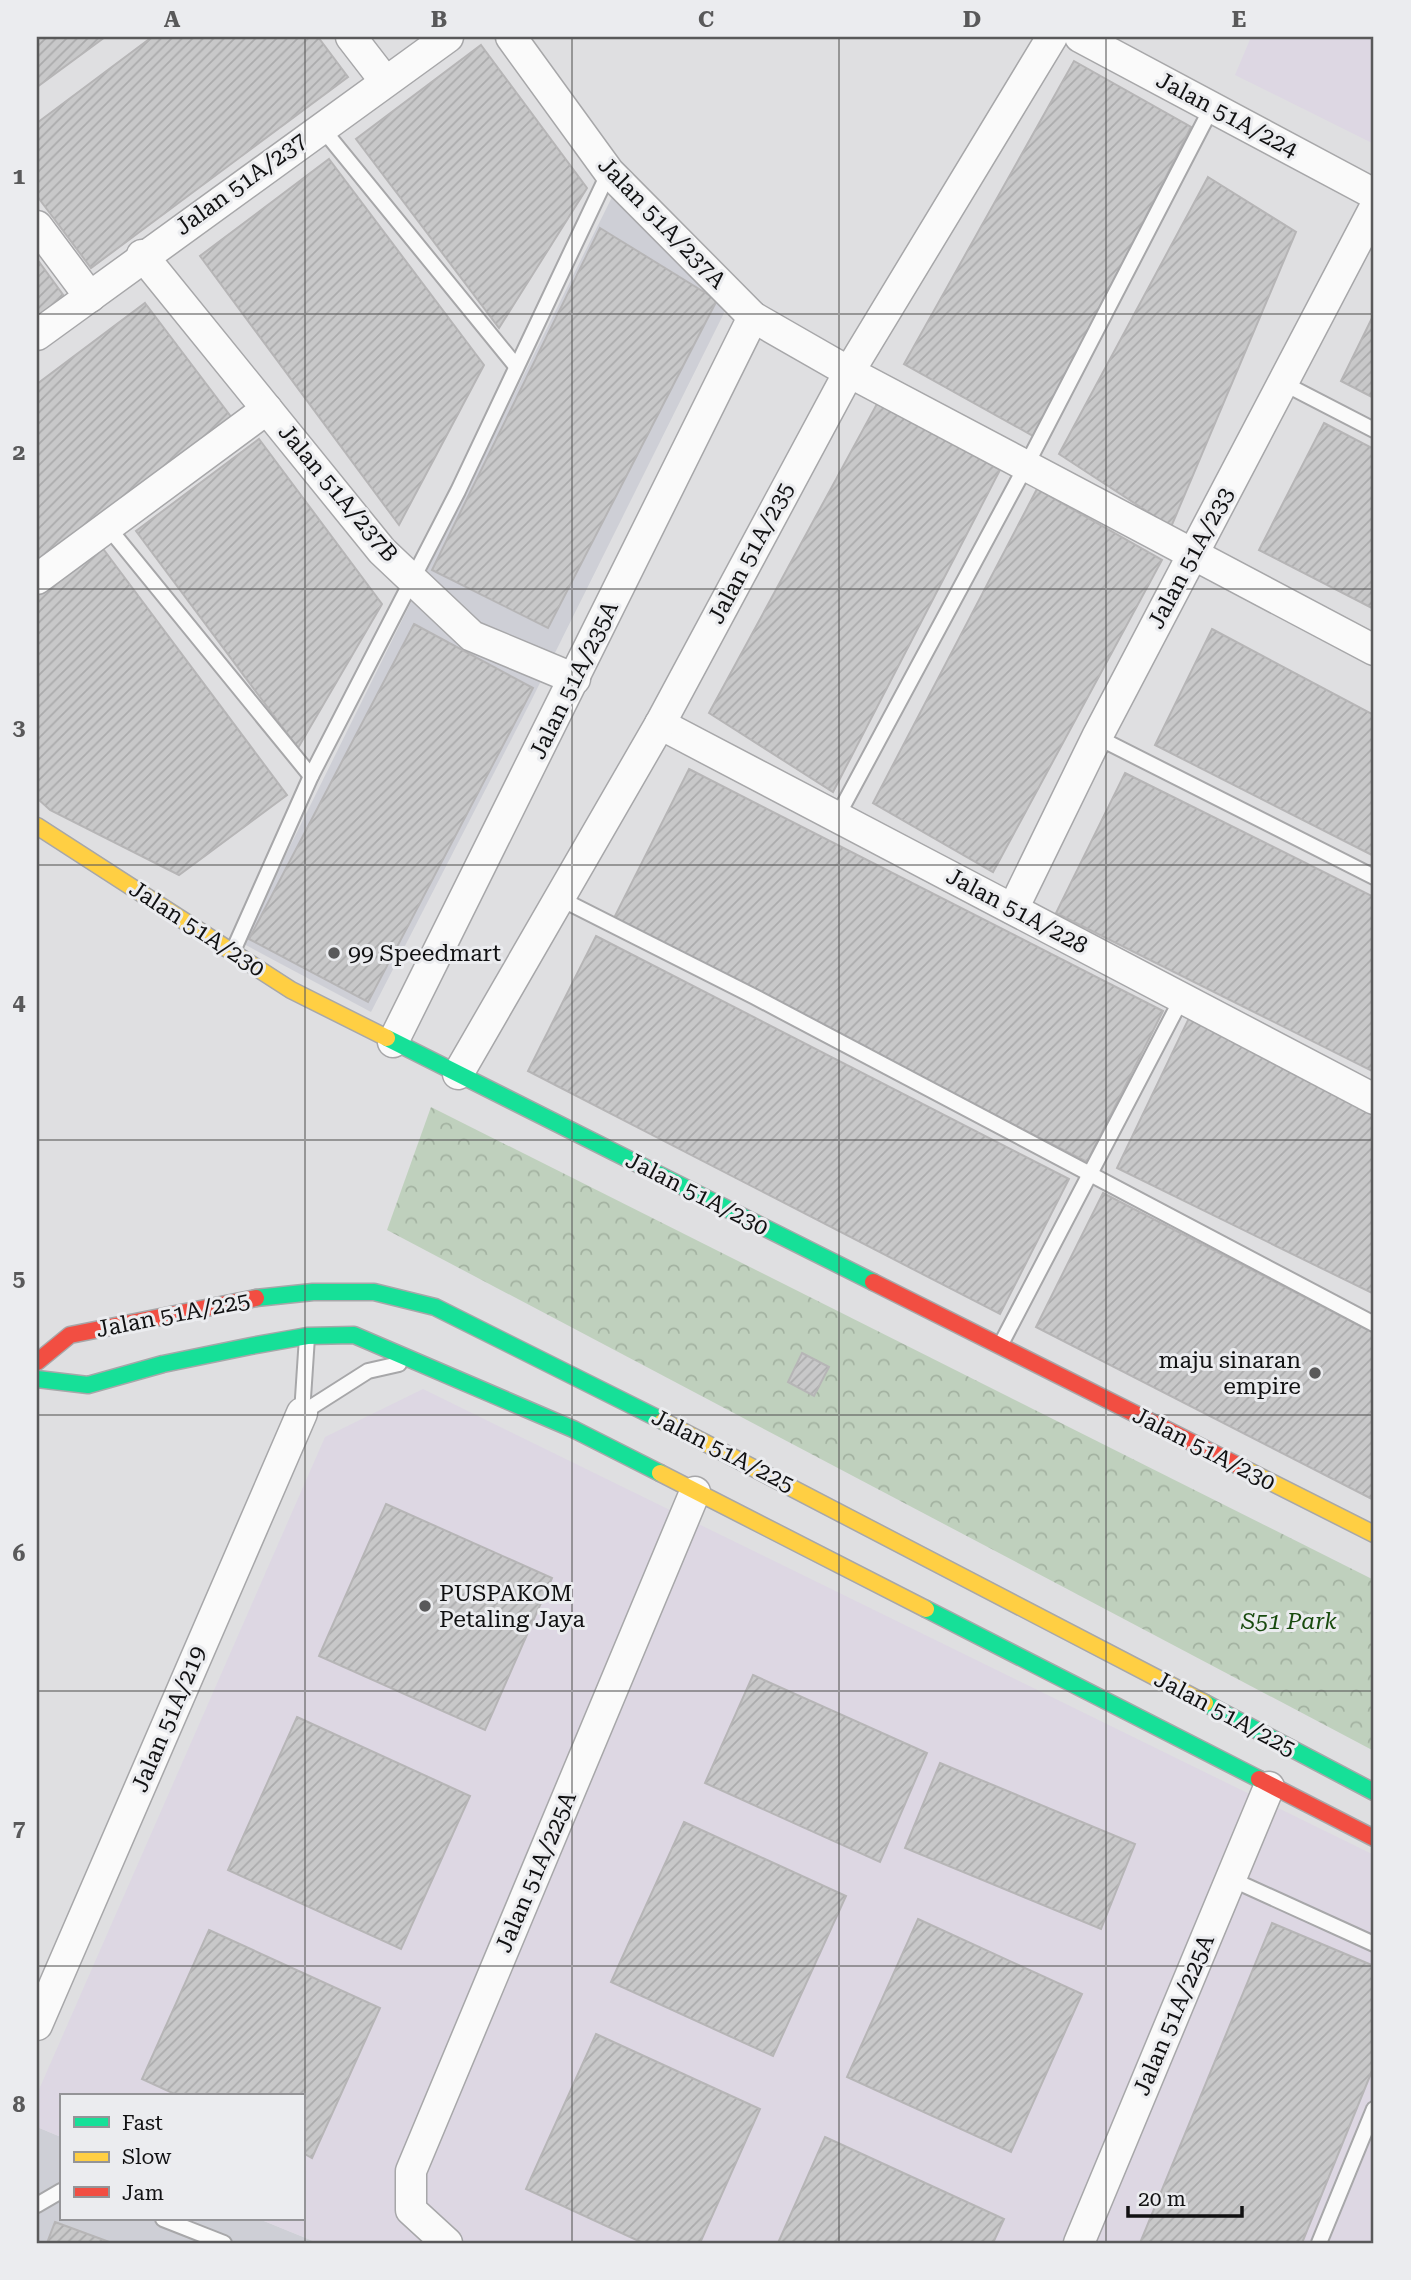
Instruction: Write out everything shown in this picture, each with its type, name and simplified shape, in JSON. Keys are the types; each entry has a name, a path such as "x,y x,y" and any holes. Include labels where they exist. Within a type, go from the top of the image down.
{"street":[{"path":"351,37 385,81"},
{"name":"Jalan 51A/237","path":"37,335 142,256 448,37"},
{"name":"Jalan 51A/237A","path":"511,37 608,172 753,317 849,372 1374,650"},
{"name":"Jalan 51A/235","path":"458,1074 660,724 849,372 1052,37"},
{"name":"Jalan 51A/224","path":"1080,37 1374,194"},
{"name":"Jalan 51A/233","path":"1013,909 1097,737 1374,209"},
{"path":"37,226 90,297"},
{"name":"Jalan 51A/237B","path":"142,256 382,551 472,636 575,679"},
{"name":"Jalan 51A/235A","path":"393,1042 753,317"},
{"path":"37,579 267,409"},
{"name":"Jalan 51A/228","path":"660,724 1374,1099"},
{"name":"Jalan 51A/230","path":"37,826 291,990 1374,1534"},
{"name":"Jalan 51A/225","path":"37,1362 70,1335 243,1300 313,1292 374,1292 435,1307 724,1451 1374,1792"},
{"name":"Jalan 51A/225","path":"37,1379 88,1385 163,1364 307,1336 354,1335 573,1429 1269,1787 1374,1838"},
{"name":"Jalan 51A/219","path":"37,2025 302,1413"},
{"name":"Jalan 51A/225A","path":"447,2243 411,2210 411,2171 695,1492"},
{"name":"Jalan 51A/225A","path":"1079,2243 1269,1787"}],"lane":[{"path":"838,817 1026,466 1212,107"},
{"path":"321,127 516,366"},
{"path":"232,953 311,776 387,634 411,577 458,491 608,172"},
{"path":"1283,383 1374,430"},
{"path":"107,526 311,776"},
{"path":"1097,737 1374,877"},
{"path":"559,898 1374,1324"},
{"path":"1000,1346 1182,998"},
{"name":"Jalan 51A/219","path":"302,1413 307,1336"},
{"path":"302,1413 368,1371 414,1361"},
{"path":"1231,1879 1374,1944"},
{"path":"1319,2243 1374,2109"},
{"path":"37,2205 60,2192"},
{"path":"166,2220 224,2243"}],"shaded area":[{"path":"1251,37 1374,37 1374,144 1235,75"},
{"path":"616,189 729,303 531,701 371,1012 242,943"},
{"path":"423,1389 1374,1855 1374,2243 318,2243 261,2220 304,2220 304,2094 60,2094 60,2137 37,2127 37,2094 325,1437"},
{"path":"37,2127 60,2137 60,2220 261,2220 318,2243 37,2243"}],"green space":[{"name":"S51 Park","path":"431,1107 1374,1580 1374,1751 387,1230"}],"building":[{"path":"37,37 105,37 37,87"},
{"path":"152,37 318,37 348,77 91,268 37,196 37,123"},
{"path":"481,45 587,188 499,328 356,139"},
{"path":"1074,61 1191,127 1035,437 904,364"},
{"path":"329,159 484,365 399,525 200,256"},
{"path":"1208,177 1296,232 1171,527 1059,454"},
{"path":"600,228 717,300 548,628 432,570"},
{"path":"37,259 64,296 37,317"},
{"path":"145,303 232,418 37,564 37,384"},
{"path":"1374,314 1374,398 1341,381"},
{"path":"878,402 1000,470 833,792 709,713"},
{"path":"1324,423 1374,449 1374,609 1259,550"},
{"path":"259,439 382,604 298,748 136,531"},
{"path":"1037,489 1162,560 993,872 873,803"},
{"path":"101,546 287,795 179,875 50,810 37,798 37,595"},
{"path":"414,624 533,688 368,1002 249,939"},
{"path":"1212,629 1374,715 1374,856 1155,745"},
{"path":"689,769 1163,1011 1087,1162 613,920"},
{"path":"1125,773 1374,897 1374,1072 1056,913"},
{"path":"596,936 1069,1179 1000,1314 528,1071"},
{"path":"1189,1018 1374,1109 1374,1294 1117,1168"},
{"path":"1103,1193 1374,1333 1374,1500 1036,1327"},
{"path":"802,1353 829,1367 814,1396 788,1382"},
{"path":"386,1504 552,1578 485,1730 319,1656"},
{"path":"753,1675 927,1753 880,1862 705,1783"},
{"path":"297,1717 470,1796 401,1949 228,1870"},
{"path":"940,1763 1135,1844 1101,1929 905,1848"},
{"path":"684,1822 846,1896 773,2056 611,1982"},
{"path":"918,1919 1082,1994 1011,2152 847,2077"},
{"path":"1272,1923 1374,1966 1374,2066 1302,2243 1140,2243"},
{"path":"209,1930 380,2008 312,2158 304,2154 304,2094 175,2094 142,2079"},
{"path":"596,2034 760,2109 700,2243 643,2243 526,2189"},
{"path":"825,2137 1004,2219 993,2243 778,2243"},
{"path":"55,2222 112,2243 47,2243"}],"traffic: fast":[{"path":"387,1038 873,1282"},
{"path":"256,1298 313,1292 374,1292 435,1307 663,1421"},
{"path":"37,1379 88,1385 163,1364 251,1346 307,1336 354,1335 573,1429 660,1473"},
{"path":"926,1609 1259,1779"},
{"path":"1205,1703 1374,1792"}],"traffic: slow":[{"path":"37,826 291,990 387,1038"},
{"path":"663,1421 1205,1703"},
{"path":"1237,1465 1374,1534"},
{"path":"660,1473 926,1609"}],"traffic: jam":[{"path":"873,1282 1237,1465"},
{"path":"37,1362 70,1335 256,1298"},
{"path":"1259,1779 1374,1838"}],"place":[{"name":"99 Speedmart","path":"334,953"},
{"name":"maju sinaran empire","path":"1315,1373"},
{"name":"PUSPAKOM Petaling Jaya","path":"425,1606"}]}
